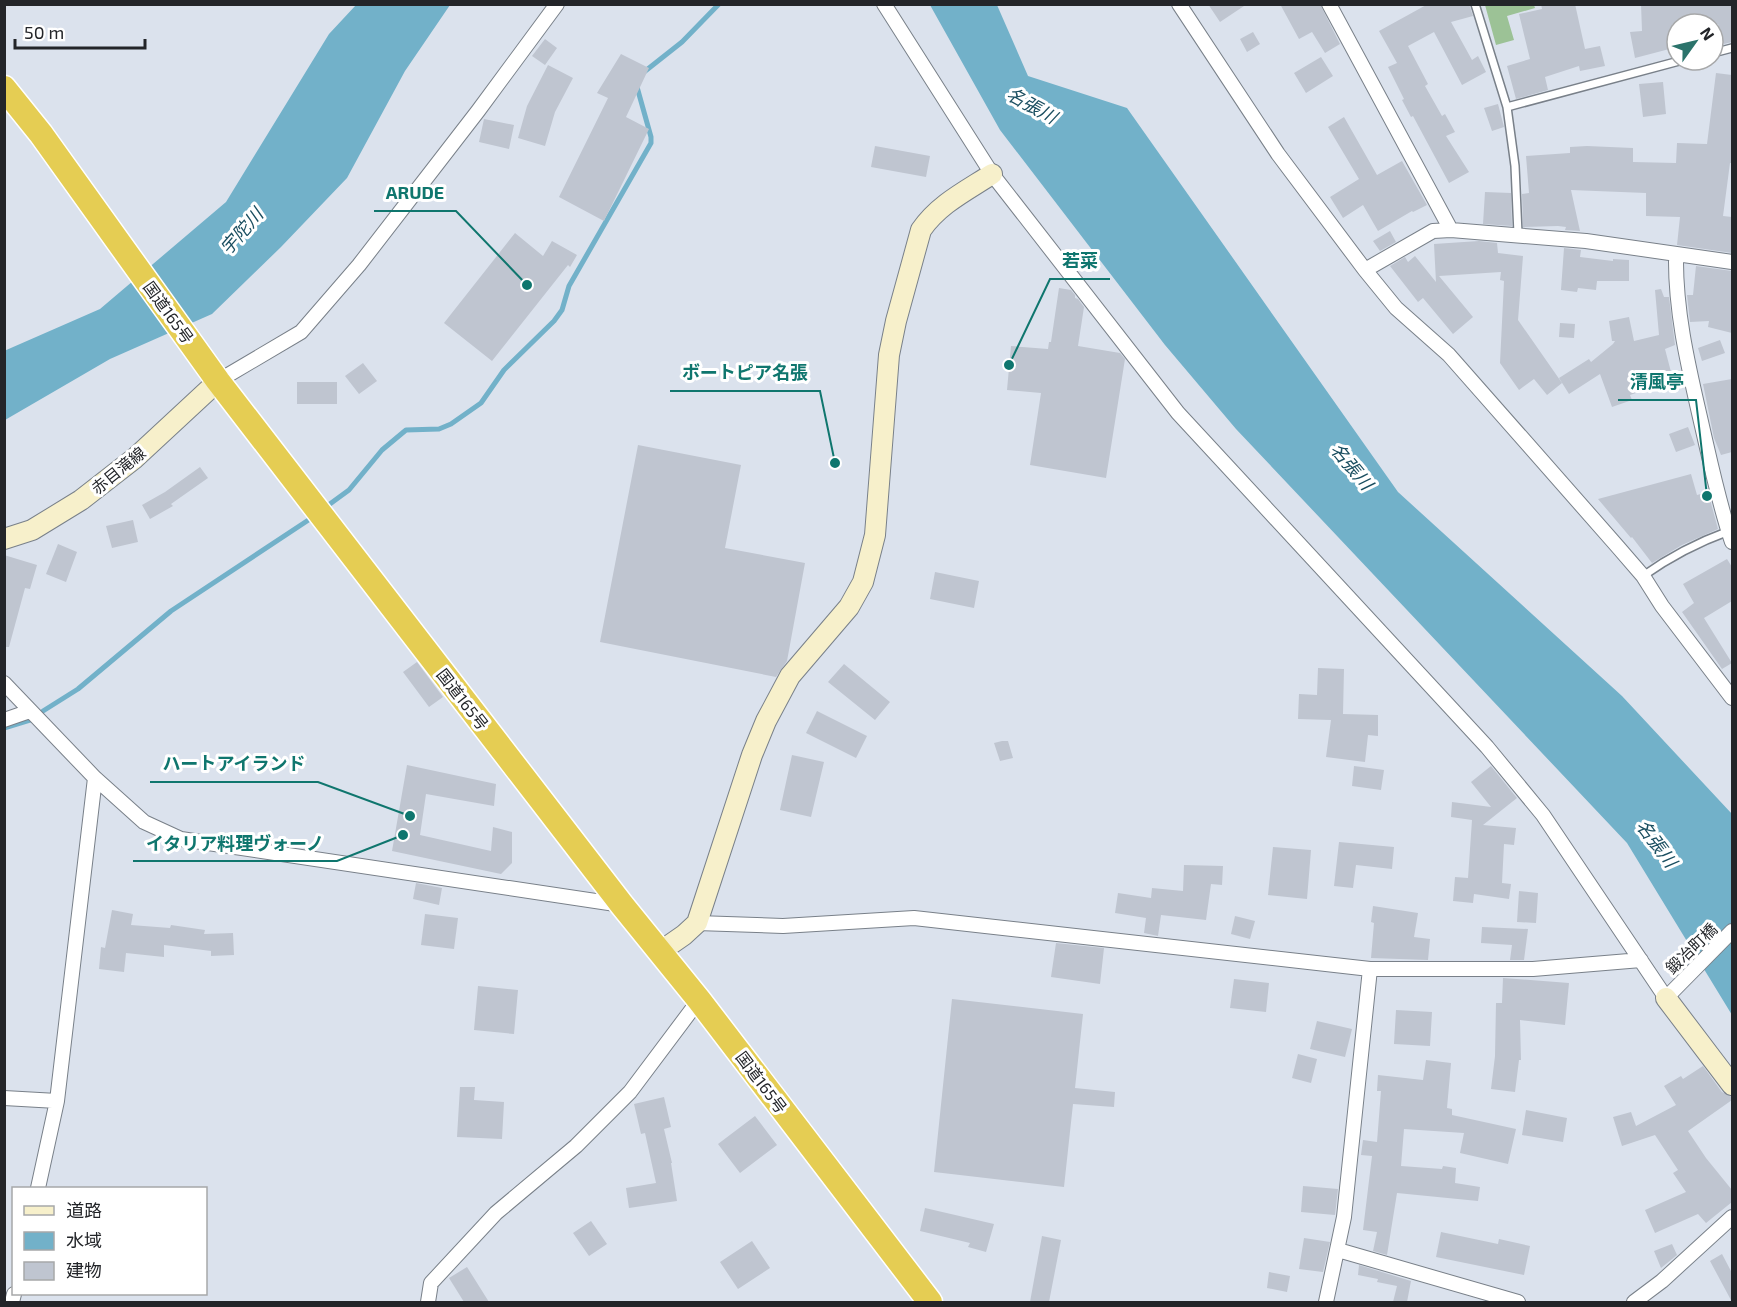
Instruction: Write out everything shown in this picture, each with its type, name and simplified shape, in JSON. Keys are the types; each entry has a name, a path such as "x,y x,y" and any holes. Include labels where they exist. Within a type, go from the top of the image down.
{"highway":[{"name":"国道165号","path":"4,88 41,134 211,372 622,905 699,1000 930,1302"}],"street":[{"path":"211,372 301,332 366,256 557,4"},
{"path":"884,4 992,174 1178,413 1487,747 1543,815 1641,960 1670,993 1732,1085"},
{"path":"1179,4 1278,154 1365,270 1396,308 1449,355 1642,576 1732,698"},
{"path":"1329,4 1451,230"},
{"path":"661,951 697,923 752,755 766,721 790,676 849,607 863,582 875,535 889,355 898,311 921,230 930,217 943,205 992,174"},
{"path":"1365,270 1433,231 1451,230 1586,241 1732,262"},
{"path":"1676,254 1676,284 1681,329 1714,478 1731,536"},
{"name":"赤目滝線","path":"4,538 32,530 81,500 135,458 211,372"},
{"path":"4,683 95,778 144,822 181,839 622,905"},
{"path":"4,720 30,711"},
{"path":"38,1187 57,1101 95,778"},
{"path":"697,923 783,926 914,918 1370,969 1533,969 1641,960"},
{"name":"鍛冶町橋","path":"1670,993 1732,931"},
{"path":"1326,1302 1345,1207 1370,969"},
{"path":"428,1302 431,1283 496,1213 576,1146 630,1092 699,1000"},
{"path":"4,1098 57,1101"},
{"path":"1634,1302 1662,1281 1732,1217"},
{"path":"1338,1250 1518,1302"}],"lane":[{"path":"1475,4 1507,106 1515,166 1518,234"},
{"path":"1507,106 1665,65"},
{"path":"1642,576 1696,543 1731,536"}],"green space":[{"path":"1485,5 1534,5 1535,8 1507,16 1514,40 1496,45"}],"water":[{"name":"宇陀川","path":"356,5 450,5 405,71 347,178 212,314 110,359 5,420 4,351 100,309 226,202 329,34"},
{"name":"名張川","path":"930,5 997,5 1028,76 1127,108 1398,492 1622,696 1732,814 1732,1015 1627,843 1236,429 1165,345 1000,130"}],"building":[{"path":"1208,4 1247,4 1220,22"},
{"path":"1280,4 1320,4 1340,44 1325,53 1312,32 1299,39"},
{"path":"1428,4 1469,4 1473,16 1451,22 1472,60 1478,56 1486,72 1462,85 1434,32 1408,46 1428,84 1425,86 1442,116 1445,114 1455,132 1446,136 1469,172 1449,183 1402,100 1404,99 1388,67 1397,63 1379,31"},
{"path":"1541,4 1575,4 1585,49 1600,46 1605,66 1580,71 1579,66 1545,77 1548,90 1516,99 1507,66 1530,59 1519,14 1542,9"},
{"path":"1641,4 1732,4 1732,42 1725,44 1725,12 1665,12 1665,50 1635,58 1630,32 1642,31"},
{"path":"1253,32 1260,44 1247,52 1240,39"},
{"path":"545,39 557,48 545,65 532,56"},
{"path":"621,54 649,68 626,117 649,129 604,221 559,197 608,98 597,93"},
{"path":"1321,57 1333,76 1306,93 1294,73"},
{"path":"548,65 573,78 555,112 545,146 518,138 527,106"},
{"path":"1716,73 1732,75 1732,163 1730,163 1723,216 1732,217 1732,253 1677,245 1680,217 1646,216 1646,193 1571,190 1580,231 1565,230 1566,227 1558,226 1523,227 1522,194 1529,193 1526,156 1570,153 1570,147 1633,148 1633,162 1676,163 1677,143 1707,144"},
{"path":"1663,82 1666,114 1643,117 1639,84"},
{"path":"1498,104 1504,127 1492,131 1484,108"},
{"path":"1344,117 1377,175 1402,161 1427,205 1378,231 1363,205 1343,218 1330,197 1359,179 1328,127"},
{"path":"484,119 514,125 509,149 479,142"},
{"path":"875,146 930,156 926,177 871,167"},
{"path":"1485,192 1511,193 1512,226 1483,224"},
{"path":"1390,231 1396,242 1380,251 1373,241"},
{"path":"515,233 543,256 552,241 577,255 570,267 568,265 492,361 444,323"},
{"path":"1479,241 1497,243 1498,253 1523,256 1518,320 1562,383 1547,395 1534,379 1519,390 1500,363 1504,281 1500,280 1501,272 1439,276 1473,317 1453,334 1423,298 1418,302 1390,266 1405,257 1408,262 1415,256 1436,282 1434,244"},
{"path":"1564,248 1581,250 1580,257 1613,261 1613,259 1629,260 1629,281 1597,281 1596,290 1578,288 1577,292 1561,290"},
{"path":"1696,266 1732,271 1732,333 1708,327 1709,321 1690,322 1687,295 1693,295"},
{"path":"1059,288 1071,290 1084,307 1078,346 1120,353 1125,359 1106,478 1030,465 1041,393 1007,390 1011,346 1048,349"},
{"path":"1661,289 1664,297 1669,297 1675,345 1665,349 1671,372 1636,384 1639,392 1630,395 1632,400 1612,407 1600,374 1569,394 1559,378 1589,359 1591,362 1613,344 1615,341 1612,341 1609,321 1629,317 1634,341 1659,335 1655,290"},
{"path":"1560,323 1575,324 1574,338 1559,337"},
{"path":"1720,340 1725,353 1702,361 1698,348"},
{"path":"363,363 377,381 359,394 345,376"},
{"path":"1732,379 1732,452 1721,455 1714,438 1703,384"},
{"path":"297,382 337,382 337,404 297,404"},
{"path":"1688,427 1695,445 1676,452 1669,434"},
{"path":"638,445 741,465 725,548 805,563 787,661 776,677 600,642"},
{"path":"200,467 208,478 171,504 173,506 150,519 142,505"},
{"path":"1691,474 1697,495 1708,492 1718,529 1682,545 1652,563 1598,499"},
{"path":"133,520 138,542 112,548 106,526"},
{"path":"58,544 77,552 66,582 46,574"},
{"path":"4,555 37,565 30,589 25,588 9,647 4,647"},
{"path":"1727,559 1732,567 1732,601 1704,618 1732,663 1722,669 1682,612 1694,603 1683,584"},
{"path":"935,572 979,581 974,608 930,599"},
{"path":"417,662 443,697 429,707 403,672"},
{"path":"844,664 890,702 875,720 828,682"},
{"path":"1318,668 1344,669 1343,714 1378,715 1378,736 1368,735 1365,762 1326,757 1331,720 1298,719 1299,694 1317,695"},
{"path":"817,711 867,736 856,758 806,733"},
{"path":"1008,741 1013,758 1000,761 994,743"},
{"path":"792,755 824,762 811,817 780,810"},
{"path":"407,765 496,784 494,806 426,794 420,835 491,851 493,827 512,832 512,863 501,874 392,851"},
{"path":"1354,766 1384,770 1381,790 1352,786"},
{"path":"1491,766 1517,798 1483,825 1516,828 1514,845 1504,844 1502,883 1511,884 1509,899 1474,894 1473,903 1453,901 1455,877 1468,878 1472,820 1451,817 1452,802 1491,807 1471,782"},
{"path":"1339,842 1394,847 1392,869 1356,865 1353,888 1334,886"},
{"path":"1273,847 1311,850 1307,899 1268,895"},
{"path":"1184,865 1223,866 1222,885 1211,884 1206,920 1161,915 1158,936 1144,933 1146,918 1115,913 1118,893 1151,898 1152,888 1183,891"},
{"path":"416,883 442,888 439,905 413,899"},
{"path":"1519,891 1538,893 1536,923 1517,922"},
{"path":"1373,906 1418,913 1414,937 1430,939 1428,960 1371,958"},
{"path":"112,910 133,914 131,925 170,928 171,925 205,930 204,934 233,933 234,955 211,956 211,951 164,945 164,957 126,953 124,972 99,969 101,947 105,948"},
{"path":"425,914 458,918 454,949 421,945"},
{"path":"1235,916 1255,921 1250,939 1231,934"},
{"path":"1482,927 1528,929 1524,960 1510,960 1512,945 1481,943"},
{"path":"1056,943 1104,948 1100,984 1051,977"},
{"path":"1503,978 1569,983 1565,1025 1520,1020 1521,1060 1519,1060 1515,1092 1491,1089 1495,1056 1496,1003 1502,1003"},
{"path":"1234,979 1269,983 1266,1012 1230,1008"},
{"path":"478,986 518,990 514,1034 474,1030"},
{"path":"952,999 1083,1014 1075,1088 1115,1092 1114,1107 1073,1104 1064,1187 934,1172"},
{"path":"1396,1010 1432,1012 1430,1046 1394,1044"},
{"path":"1317,1021 1352,1029 1345,1057 1310,1049"},
{"path":"1298,1054 1317,1059 1311,1083 1292,1078"},
{"path":"1426,1060 1451,1063 1447,1108 1452,1109 1452,1115 1516,1129 1508,1164 1460,1153 1464,1133 1404,1129 1401,1166 1456,1168 1455,1183 1480,1187 1478,1201 1397,1193 1387,1255 1373,1251 1377,1232 1363,1230 1372,1156 1361,1155 1363,1140 1377,1142 1381,1091 1377,1091 1378,1075 1423,1080"},
{"path":"1703,1066 1722,1092 1732,1097 1732,1100 1688,1131 1732,1190 1732,1202 1706,1223 1698,1214 1655,1233 1645,1210 1686,1192 1673,1173 1678,1170 1655,1135 1622,1146 1613,1117 1631,1112 1636,1126 1676,1105 1664,1086 1681,1076 1683,1079"},
{"path":"460,1087 475,1087 474,1100 504,1102 502,1139 457,1137"},
{"path":"664,1097 671,1127 664,1129 672,1163 677,1201 629,1208 626,1188 656,1183 645,1133 641,1134 634,1104"},
{"path":"1526,1110 1567,1118 1563,1142 1522,1135"},
{"path":"755,1116 777,1145 740,1173 718,1144"},
{"path":"1303,1186 1338,1189 1335,1215 1301,1212"},
{"path":"925,1208 994,1224 986,1252 968,1247 970,1243 920,1231"},
{"path":"591,1221 607,1244 589,1256 573,1233"},
{"path":"1441,1232 1498,1244 1499,1239 1530,1246 1524,1275 1436,1257"},
{"path":"1042,1236 1061,1240 1049,1302 1030,1302"},
{"path":"1304,1238 1330,1242 1323,1272 1299,1269"},
{"path":"752,1241 770,1268 738,1289 720,1262"},
{"path":"1672,1244 1677,1255 1661,1268 1654,1251"},
{"path":"1722,1254 1732,1273 1732,1302 1710,1261"},
{"path":"1359,1265 1411,1281 1407,1302 1393,1302 1397,1286 1358,1275"},
{"path":"467,1267 489,1302 464,1302 449,1278"},
{"path":"1269,1272 1290,1276 1287,1292 1267,1288"}],"waterway":[{"path":"644,72 682,42 719,4"},
{"path":"323,509 349,490 382,450 406,430 439,429 451,424 481,403 504,370 554,321 562,310 569,286 651,143 637,87"},
{"path":"43,711 78,689 171,611 313,517"},
{"path":"4,728 30,720"}],"place":[{"name":"ARUDE","path":"527,285"},
{"name":"若菜","path":"1009,365"},
{"name":"ボートピア名張","path":"835,463"},
{"name":"清風亭","path":"1707,496"},
{"name":"ハートアイランド","path":"410,816"},
{"name":"イタリア料理ヴォーノ","path":"403,835"}]}
